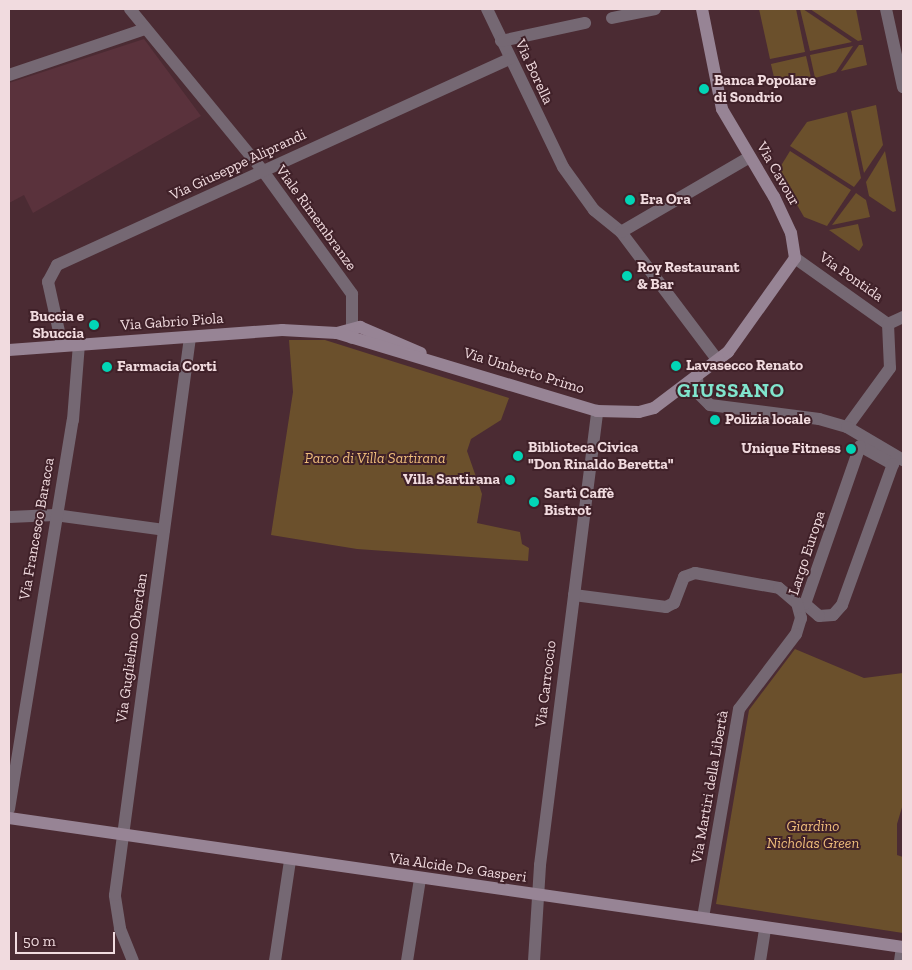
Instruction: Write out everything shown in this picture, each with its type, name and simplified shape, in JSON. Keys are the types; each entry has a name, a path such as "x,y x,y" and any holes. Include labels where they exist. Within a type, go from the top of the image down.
{"street":[{"name":"Viale Rimembranze","path":"130,9 262,171 352,294 355,310 354,335"},
{"name":"Via Borella","path":"487,9 552,150 594,210 622,232 716,358"},
{"path":"612,18 656,9"},
{"name":"Via Cavour","path":"702,9 717,96 791,233 795,258"},
{"path":"886,9 903,87"},
{"path":"501,41 585,23"},
{"path":"9,75 145,29"},
{"name":"Via Giuseppe Aliprandi","path":"62,345 48,276 57,264 509,59"},
{"path":"622,232 750,157"},
{"path":"680,390 737,343 795,258"},
{"name":"Via Pontida","path":"795,258 888,324"},
{"name":"Via Pontida","path":"888,324 903,317"},
{"name":"Via Pontida","path":"847,427 890,368 888,324"},
{"name":"Via Gabrio Piola","path":"9,350 282,330 354,335 370,330"},
{"name":"Via Umberto Primo","path":"370,330 441,363"},
{"name":"Via Umberto Primo","path":"354,335 597,410 631,412 653,406 680,390"},
{"name":"Via Guglielmo Oberdan","path":"133,961 116,907 190,337"},
{"path":"680,390 716,358 737,343"},
{"name":"Via Francesco Baracca","path":"9,809 55,515 74,420 79,344"},
{"path":"698,377 704,402"},
{"path":"680,390 704,402 813,417 847,427 898,462"},
{"name":"Via Carroccio","path":"534,961 540,896 540,864 597,410"},
{"name":"Largo Europa","path":"860,446 898,462 842,605 832,615 814,614 805,604 860,446"},
{"path":"9,518 55,515 164,530"},
{"name":"Via Martiri della Libertà","path":"574,595 666,607 674,603 689,574 779,588 793,596 801,618 791,642 740,709 703,918"},
{"name":"Via Alcide De Gasperi","path":"9,818 290,861 903,947"},
{"path":"275,961 290,861"},
{"path":"407,961 420,879"},
{"path":"760,961 765,929"},
{"path":"900,961 903,947"}],"shaded area":[{"path":"144,39 201,116 33,213 24,195 9,203 9,83"}],"green space":[{"path":"759,9 796,9 805,52 770,59"},
{"path":"800,9 803,9 852,42 810,51"},
{"path":"810,9 856,9 862,40 858,41"},
{"path":"859,45 863,45 867,65 841,71"},
{"path":"853,46 836,72 815,78 810,55"},
{"path":"806,56 811,78 776,87 771,64"},
{"path":"876,105 883,145 864,173 851,111"},
{"path":"847,112 861,178 854,187 790,146 807,122"},
{"path":"790,151 851,190 827,226 804,217 785,184 779,169"},
{"path":"885,151 896,211 893,212 869,196 866,182"},
{"path":"856,193 866,200 870,217 832,225"},
{"path":"858,224 863,245 859,251 829,230"},
{"name":"Parco di Villa Sartirana","path":"289,340 325,340 509,398 501,420 471,439 467,451 482,494 477,523 520,532 522,544 529,548 528,561 357,549 271,535 293,392"},
{"name":"Giardino Nicholas Green","path":"795,649 864,678 903,673 903,804 897,824 897,855 903,857 903,933 716,904 749,710"}],"place":[{"name":"Banca Popolare di Sondrio","path":"704,89"},
{"name":"Era Ora","path":"630,200"},
{"name":"Roy Restaurant & Bar","path":"627,276"},
{"name":"Buccia e Sbuccia","path":"94,325"},
{"name":"Lavasecco Renato","path":"676,366"},
{"name":"Farmacia Corti","path":"107,367"},
{"name":"Polizia locale","path":"715,420"},
{"name":"Unique Fitness","path":"851,449"},
{"name":"Biblioteca Civica \"Don Rinaldo Beretta\"","path":"518,456"},
{"name":"Villa Sartirana","path":"510,480"},
{"name":"Sartì Caffè Bistrot","path":"534,502"}],"district":[{"name":"GIUSSANO","path":"731,390"}]}
